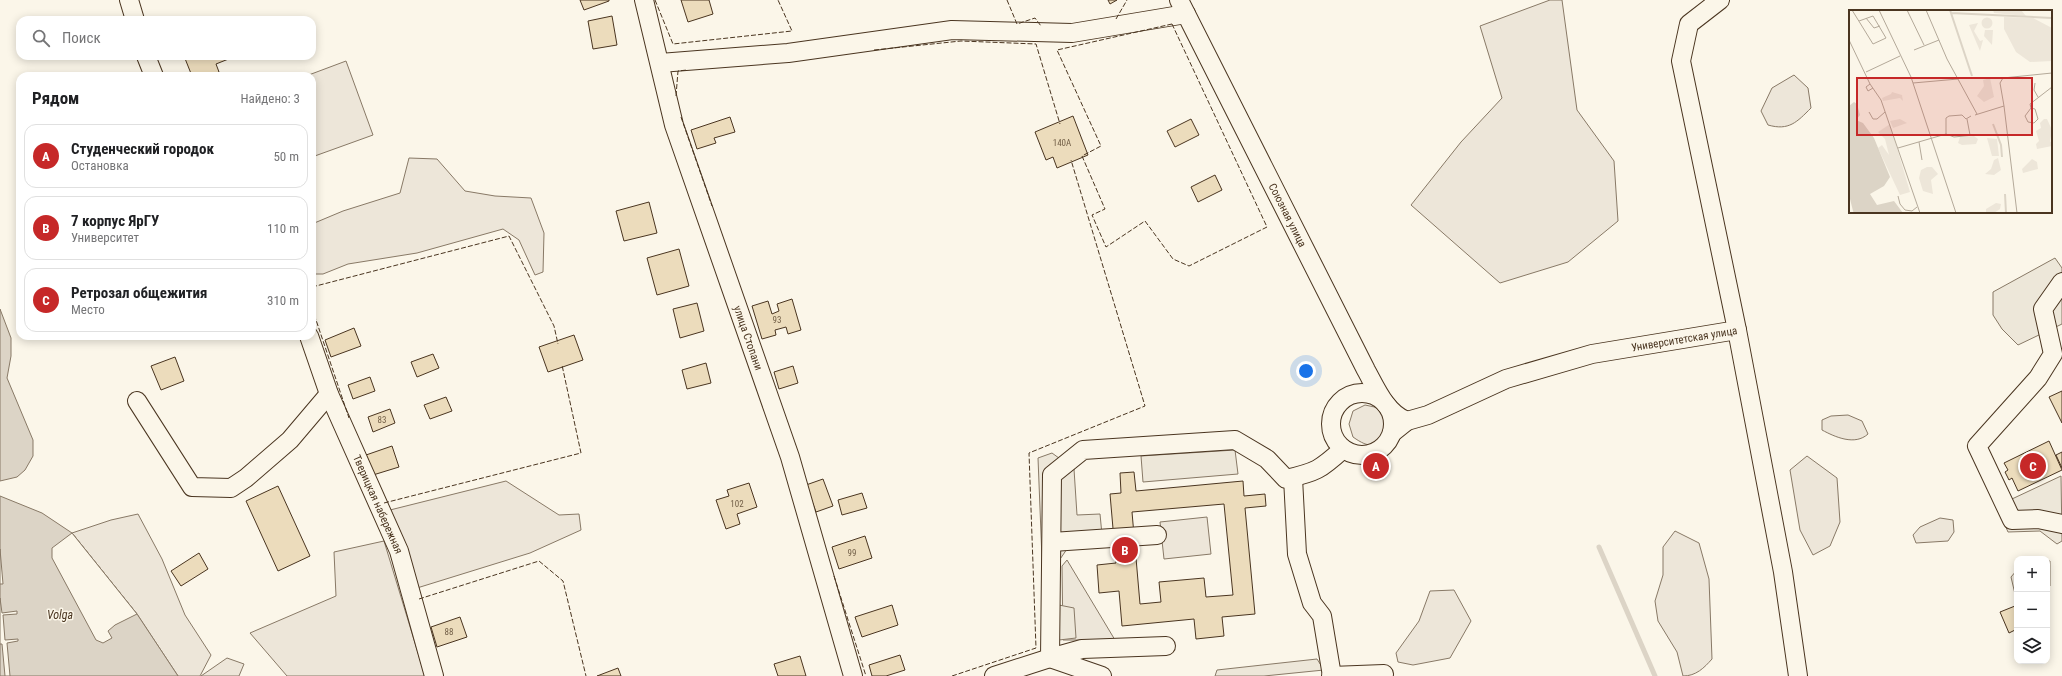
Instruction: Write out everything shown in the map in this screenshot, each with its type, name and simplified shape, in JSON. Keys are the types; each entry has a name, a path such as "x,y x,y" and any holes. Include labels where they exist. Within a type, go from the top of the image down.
{"street":[{"path":"129,0 134,16"},
{"name":"улица Стопани","path":"644,0 674,125 790,457 853,676"},
{"name":"Университетская улица","path":"1392,433 1407,421 1428,415 1506,379 1592,354 1737,330 1681,61 1689,24 1720,0"},
{"path":"660,63 788,53 952,30 1072,33 1182,7"},
{"name":"Союзная улица","path":"1182,7 1366,370 1386,404 1401,418 1407,421"},
{"path":"2062,282 2043,308 2058,356 1977,446 2012,520 2038,519 2062,524"},
{"path":"1737,330 1783,572 1798,676"},
{"name":"Тверицкая набережная","path":"310,340 330,394 399,551 434,676"},
{"path":"1358,393 1368,394 1378,397 1386,404 1392,418 1392,433 1384,446 1372,454 1362,456 1352,454 1343,449 1336,442 1332,433 1330,422 1333,412 1339,403 1348,396 1358,393"},
{"path":"137,401 192,487 231,488 246,478 290,440 330,394"},
{"path":"1050,658 1052,475 1083,450 1235,440 1267,459 1286,479 1307,475 1322,469 1343,449"},
{"path":"1293,478 1297,554 1312,603 1322,616 1331,676 1384,674"},
{"path":"1052,542 1157,535"},
{"path":"994,676 1082,649 1166,646"},
{"path":"1050,658 1102,676"}],"shaded area":[{"path":"1550,0 1562,0 1577,110 1614,161 1618,221 1568,262 1500,283 1411,205 1461,142 1502,98 1480,26"},
{"path":"346,61 373,135 316,156 316,72"},
{"path":"1794,75 1808,88 1811,108 1797,121 1787,126 1775,127 1768,125 1761,111 1772,88"},
{"path":"409,158 437,159 465,191 495,196 531,198 544,233 543,272 535,275 519,240 503,229 417,253 348,264 323,274 316,274 316,222 343,211 400,193"},
{"path":"2055,258 2062,268 2062,324 2018,345 2002,329 1993,315 1993,292"},
{"path":"1365,405 1384,409 1391,422 1390,434 1380,442 1372,445 1368,445 1353,437 1349,424 1353,411"},
{"path":"1848,415 1862,421 1868,434 1863,438 1851,440 1839,438 1822,430 1822,420 1831,416"},
{"path":"1235,450 1238,474 1143,482 1141,456"},
{"path":"1052,453 1074,469 1077,515 1100,514 1103,545 1067,549 1043,584 1038,458"},
{"path":"1807,456 1837,478 1840,522 1830,546 1813,555 1800,530 1790,470"},
{"path":"2061,476 2062,541 2057,544 2040,531 2008,532 1997,506"},
{"path":"506,481 559,515 579,514 581,530 530,553 417,588 390,510"},
{"path":"138,514 162,559 185,615 211,655 200,676 178,676 137,614 72,533 111,520"},
{"path":"1207,517 1211,554 1164,559 1160,522"},
{"path":"1940,518 1953,520 1954,532 1948,541 1916,543 1913,535 1920,527"},
{"path":"1675,531 1699,543 1709,579 1712,659 1696,673 1688,676 1683,676 1677,652 1658,621 1655,601 1663,575 1663,547"},
{"path":"384,541 425,676 287,676 250,633 336,596 334,552"},
{"path":"1067,560 1115,640 1063,640 1062,566"},
{"path":"2014,574 2014,590 2011,577"},
{"path":"1454,590 1471,621 1450,658 1413,665 1398,662 1396,653 1419,621 1430,591"},
{"path":"1059,605 1074,608 1076,638 1059,640"},
{"path":"227,658 244,664 239,676 201,676"},
{"path":"1317,659 1324,670 1264,676 1215,676 1217,670"}],"water":[{"path":"0,309 11,338 11,356 7,378 33,440 33,456 25,470 17,477 0,481"},
{"name":"Volga","path":"0,496 42,513 72,533 137,614 178,676 0,676"}],"pier":[{"path":"72,533 137,614 115,625 108,631 112,638 103,643 96,640 52,558 52,548"},
{"path":"0,549 3,584 0,584"},
{"path":"0,598 2,613 17,611 17,614 3,615 5,640 18,639 18,641 7,643 10,676 5,676 2,644 0,644"}],"building":[{"path":"580,0 609,0 609,1 584,10"},
{"path":"681,0 709,0 713,14 688,22"},
{"path":"1108,0 1117,0 1110,4"},
{"path":"612,16 617,45 593,49 588,21"},
{"path":"186,60 226,60 216,64 219,72 190,72"},
{"path":"1073,116 1088,155 1057,168 1053,157 1046,160 1035,132"},
{"path":"730,117 735,132 714,138 716,143 697,149 691,130"},
{"path":"1191,119 1199,135 1175,147 1167,131"},
{"path":"1215,175 1222,190 1198,202 1191,187"},
{"path":"649,202 657,233 624,241 616,211"},
{"path":"679,249 689,286 657,295 647,258"},
{"path":"792,299 801,330 788,334 786,327 775,330 776,335 762,339 752,306 768,301 772,314 779,311 777,304"},
{"path":"697,303 704,331 680,338 673,309"},
{"path":"354,328 361,346 331,357 325,340"},
{"path":"574,335 583,360 548,372 539,347"},
{"path":"433,354 439,368 417,377 411,362"},
{"path":"175,357 184,381 161,390 151,366"},
{"path":"706,363 711,383 687,389 682,370"},
{"path":"793,366 798,383 779,389 774,372"},
{"path":"370,377 375,391 353,399 348,385"},
{"path":"2062,391 2062,423 2049,397"},
{"path":"446,397 452,411 430,419 424,405"},
{"path":"390,409 395,423 373,432 368,417"},
{"path":"2049,441 2062,470 2018,491 2012,478 2009,480 2005,472 2008,470 2004,463"},
{"path":"392,446 399,467 373,475 366,455"},
{"path":"2062,452 2062,468 2056,455"},
{"path":"1134,472 1136,491 1243,481 1244,496 1265,494 1266,506 1245,508 1255,614 1222,617 1224,636 1196,639 1194,619 1122,626 1119,591 1099,593 1097,565 1116,563 1110,494 1121,493 1120,473","holes":["1224,504 1233,595 1206,597 1204,578 1159,582 1161,602 1140,604 1132,512"]},
{"path":"823,479 833,506 816,512 806,485"},
{"path":"749,483 757,507 737,514 740,524 726,529 716,500 729,496 727,490"},
{"path":"278,486 310,556 278,571 246,501"},
{"path":"862,493 867,508 842,515 838,500"},
{"path":"865,536 872,558 839,569 832,547"},
{"path":"199,553 208,569 181,586 171,571"},
{"path":"892,605 898,625 862,637 855,617"},
{"path":"2014,606 2014,630 2009,633 2000,612"},
{"path":"460,617 467,637 437,647 431,627"},
{"path":"900,655 905,670 886,676 872,676 869,665"},
{"path":"800,656 806,676 778,676 774,664"},
{"path":"618,668 621,676 597,676"}],"waterway":[{"path":"1599,547 1655,676"}],"fence":[{"path":"655,0 673,44 792,31 778,0"},
{"path":"1007,0 1017,24 1035,18 1041,26"},
{"path":"1116,19 1127,0"},
{"path":"1172,24 1267,227 1189,266 1173,259 1145,221 1106,247 1092,215 1105,209 1082,156 1101,146 1057,50 1172,24"},
{"path":"874,50 961,41 1036,44 1060,124"},
{"path":"676,96 678,71 687,70"},
{"path":"681,117 712,206"},
{"path":"952,676 1036,648 1029,453 1145,406 1071,160"},
{"path":"316,286 509,236 554,326 558,344"},
{"path":"316,320 349,418"},
{"path":"384,503 581,453 562,365"},
{"path":"419,599 539,561 563,581 586,676"},
{"path":"834,576 866,676"}],"place":[{"name":"Студенческий городок","path":"1376,466"},
{"name":"Ретрозал общежития","path":"2033,466"},
{"name":"7 корпус ЯрГУ","path":"1125,550"}]}
